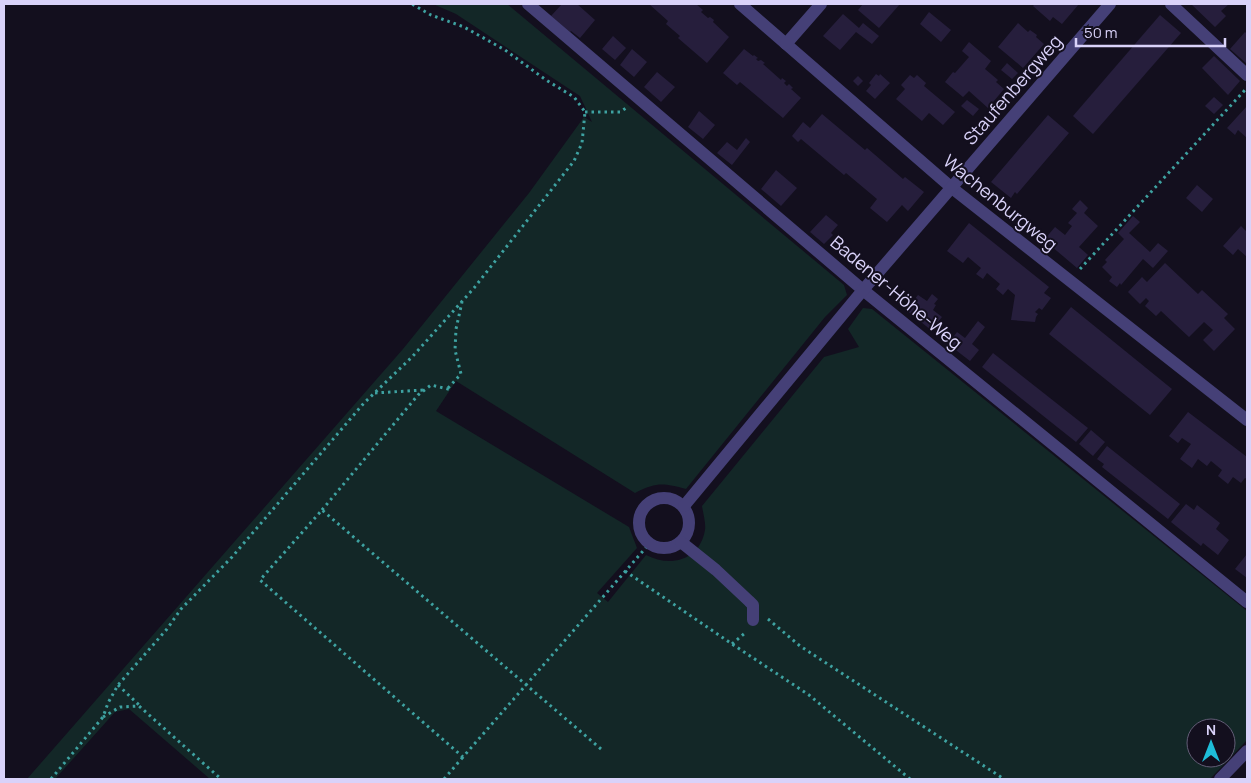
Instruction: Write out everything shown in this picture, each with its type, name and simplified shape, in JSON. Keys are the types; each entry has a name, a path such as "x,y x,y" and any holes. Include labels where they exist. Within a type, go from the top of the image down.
{"street":[{"name":"Badener-Höhe-Weg","path":"528,4 863,290 1247,602"},
{"name":"Wachenburgweg","path":"740,4 952,188 1247,420"},
{"path":"786,44 821,4"},
{"name":"Staufenbergweg","path":"684,506 863,290 1110,4"},
{"path":"1171,4 1247,75"},
{"path":"668,497 677,500 684,506 688,513 690,525 687,534 681,542 665,548 657,547 650,543 641,533 639,522 642,510 653,500 668,497"},
{"path":"681,542 743,594 752,605 753,620"},
{"path":"1220,779 1247,751"}],"path":[{"path":"103,718 108,703 118,685 181,609 232,556 374,393 412,357 462,302 574,161 582,143 585,112 574,97 546,80 505,50 464,27 431,15 412,4"},
{"path":"1070,280 1247,88"},
{"path":"585,112 620,112 640,98"},
{"path":"462,302 456,328 455,350 460,374 450,389 431,385 418,395 322,510 260,580 463,757"},
{"path":"374,393 424,390"},
{"path":"322,510 600,749"},
{"path":"444,779 650,543"},
{"path":"625,571 809,695 910,779"},
{"path":"752,605 800,646 1004,779"},
{"path":"118,685 221,779"},
{"path":"51,779 103,718 120,706 139,706"}],"green space":[{"path":"433,4 507,4 844,285 847,295 825,317 686,489 655,485 635,493 456,381 436,411 629,527 637,548 597,593 608,602 646,555 665,561 674,561 691,555 702,540 705,530 702,506 824,357 859,347 848,329 863,308 872,309 1247,611 1247,740 1236,752 1236,718 1186,718 1186,768 1220,768 1210,779 210,779 129,709 115,712 55,779 27,779 403,349 529,193 584,117 592,122 580,96 456,14"}],"building":[{"path":"562,4 577,4 595,20 580,38 551,16"},
{"path":"649,4 696,4 703,10 701,12 714,20 713,22 729,37 707,63 678,38 680,36 666,24 668,21"},
{"path":"863,4 900,4 879,28 858,10"},
{"path":"1035,4 1079,4 1062,24 1053,17 1050,21 1033,6"},
{"path":"1191,4 1229,4 1221,11 1226,16 1215,27"},
{"path":"929,12 951,30 941,42 920,24"},
{"path":"843,14 859,28 863,23 879,36 872,44 856,32 840,50 823,36"},
{"path":"1160,15 1181,33 1093,134 1073,116"},
{"path":"1018,23 1028,32 1030,30 1037,35 1036,37 1044,44 1023,68 998,47"},
{"path":"1245,32 1247,34 1247,64 1230,49"},
{"path":"613,36 626,48 615,60 602,49"},
{"path":"969,42 991,61 985,69 998,80 996,82 1004,89 988,108 969,91 963,97 945,82 969,57 962,51"},
{"path":"632,49 647,62 634,77 620,65"},
{"path":"744,49 758,58 756,59 758,61 761,60 765,63 763,64 781,80 782,78 786,81 784,83 787,86 789,84 793,88 791,89 801,98 783,118 740,82 737,85 723,73"},
{"path":"1214,56 1240,81 1228,95 1202,68"},
{"path":"1007,63 1018,73 1012,79 1001,70"},
{"path":"657,72 675,87 661,102 644,87"},
{"path":"876,74 879,76 880,74 890,83 875,99 866,91"},
{"path":"910,75 914,78 917,75 926,83 924,86 955,112 943,125 929,113 922,121 896,99 905,89 901,85"},
{"path":"858,76 863,81 858,86 853,81"},
{"path":"1214,97 1223,105 1214,114 1205,106"},
{"path":"967,100 979,109 973,116 961,106"},
{"path":"1247,106 1247,138 1238,130 1235,135 1227,128"},
{"path":"699,111 715,125 703,139 688,127"},
{"path":"822,114 865,150 867,148 903,179 905,177 924,192 908,211 902,205 887,222 870,208 877,199 846,173 844,175 801,139 798,142 792,136 803,122 810,128"},
{"path":"1048,115 1069,133 1017,194 1015,192 1011,198 991,182"},
{"path":"746,138 750,142 732,165 717,153 727,142 737,150"},
{"path":"776,170 797,188 781,206 761,189"},
{"path":"1197,185 1213,199 1202,212 1186,198"},
{"path":"1080,200 1088,208 1084,213 1098,226 1079,247 1088,255 1077,268 1044,240 1055,227 1065,235 1072,226 1068,223 1077,213 1072,209"},
{"path":"826,215 838,225 831,233 833,235 824,244 810,232"},
{"path":"1133,216 1140,222 1129,233 1150,252 1158,243 1168,251 1153,268 1143,259 1121,285 1120,283 1117,287 1109,281 1112,277 1102,267 1107,262 1105,260 1124,239 1118,233"},
{"path":"969,223 1049,287 1044,293 1051,298 1042,310 1039,308 1035,312 1038,314 1035,322 1011,320 1015,295 1008,289 1003,295 996,289 1000,284 987,273 983,279 976,274 981,268 968,257 963,263 947,251"},
{"path":"1241,226 1247,232 1247,257 1238,249 1233,255 1223,246"},
{"path":"1165,263 1198,294 1202,290 1228,314 1224,318 1235,329 1214,351 1203,340 1213,330 1204,322 1189,337 1161,311 1156,316 1145,306 1149,301 1146,298 1140,304 1128,292 1142,277 1147,282"},
{"path":"932,294 938,299 934,304 936,305 933,310 942,317 931,330 906,310 918,295 927,301"},
{"path":"1071,307 1172,389 1150,415 1049,334"},
{"path":"978,321 985,327 972,344 979,350 970,361 948,344 957,332 965,338"},
{"path":"993,353 1088,428 1076,442 982,367"},
{"path":"1188,412 1247,457 1247,479 1245,478 1241,483 1233,477 1228,484 1218,476 1222,470 1211,461 1207,466 1198,459 1192,468 1180,459 1191,444 1182,438 1178,443 1169,436"},
{"path":"1091,430 1105,442 1093,456 1079,444"},
{"path":"1107,446 1180,504 1168,519 1102,467 1104,464 1097,459"},
{"path":"1186,504 1194,510 1197,505 1220,523 1216,529 1229,540 1218,555 1203,543 1201,546 1171,522"},
{"path":"1247,554 1247,578 1235,569"}]}
